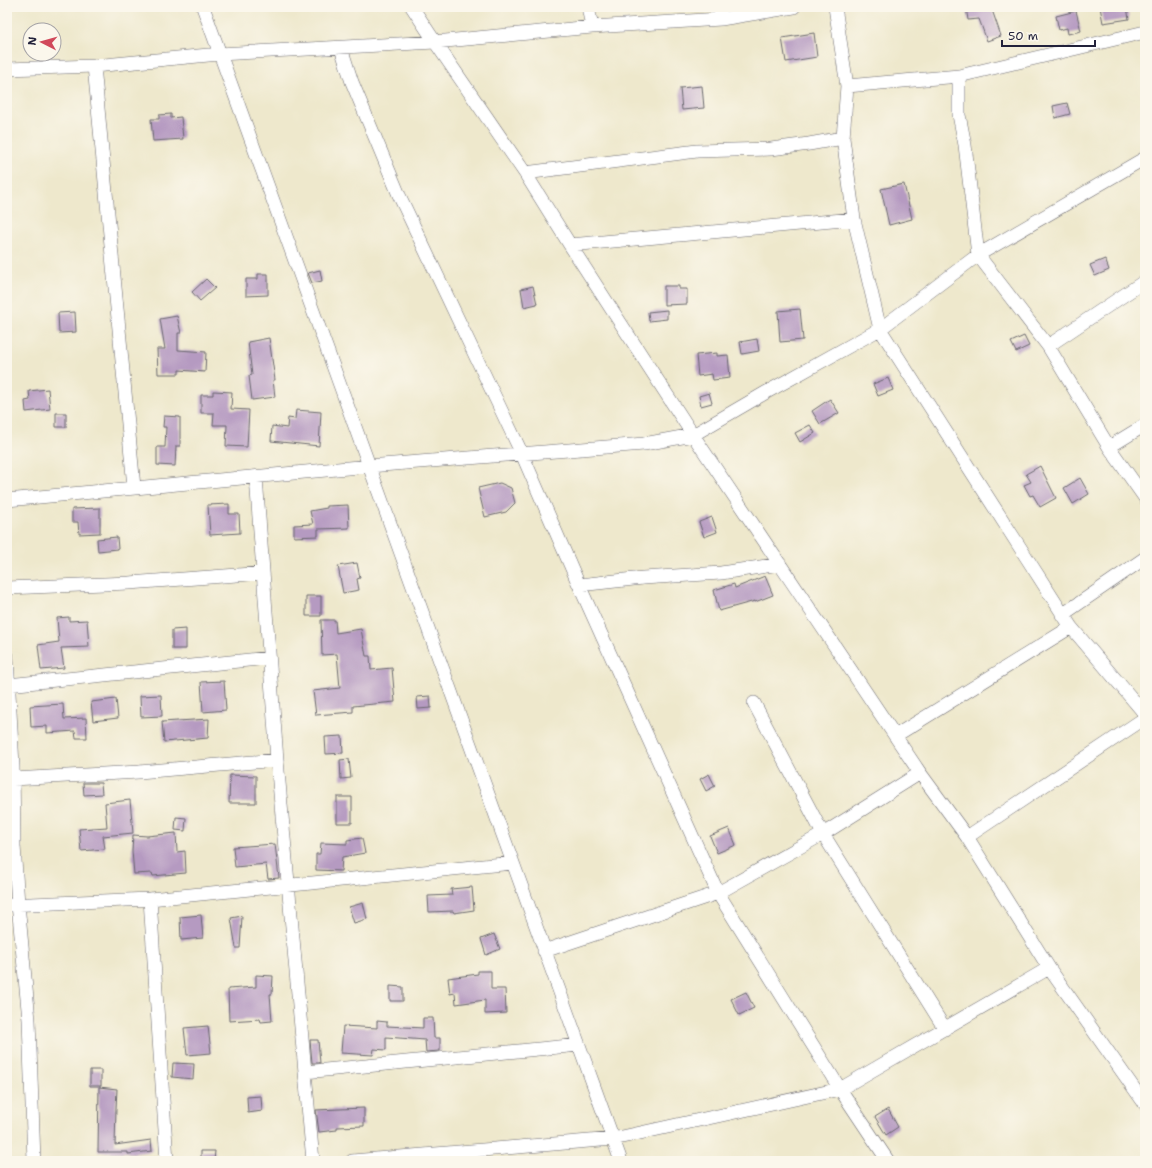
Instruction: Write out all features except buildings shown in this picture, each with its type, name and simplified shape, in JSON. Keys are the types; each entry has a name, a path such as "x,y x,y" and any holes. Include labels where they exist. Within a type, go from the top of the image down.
{"street":[{"path":"203,7 621,1161"},
{"path":"412,7 525,173 570,245 694,435 895,736 967,837 1049,968 1145,1104"},
{"path":"588,7 592,28"},
{"path":"7,69 94,66 220,54 435,42 592,28 721,13 794,7"},
{"path":"835,7 847,86 843,138 854,219 880,329 1070,627 1145,714"},
{"path":"847,86 959,76 1145,32"},
{"path":"341,48 352,82 399,195 522,454 579,585 718,893 840,1089 888,1161"},
{"path":"94,66 134,487"},
{"path":"959,76 960,115 978,255 1048,346 1109,447 1145,498"},
{"path":"525,173 697,151 771,149 843,138"},
{"path":"7,500 369,466 644,444 694,435 765,393 880,329 978,255 1145,158"},
{"path":"570,245 854,219"},
{"path":"1048,346 1145,281"},
{"path":"1109,447 1145,425"},
{"path":"256,477 277,760 313,1161"},
{"path":"1062,615 1145,558"},
{"path":"579,585 721,572 780,564"},
{"path":"7,588 129,583 263,574"},
{"path":"895,736 1070,627"},
{"path":"7,657 14,846 12,905 29,1020 34,1161"},
{"path":"8,685 269,658"},
{"path":"754,703 823,834 945,1029"},
{"path":"967,837 1145,718"},
{"path":"11,770 139,772 277,760"},
{"path":"544,951 718,893 823,834 920,773"},
{"path":"12,905 150,899 512,863"},
{"path":"150,899 167,1161"},
{"path":"352,1161 613,1139 840,1089 1049,968"},
{"path":"305,1072 579,1045"}]}
